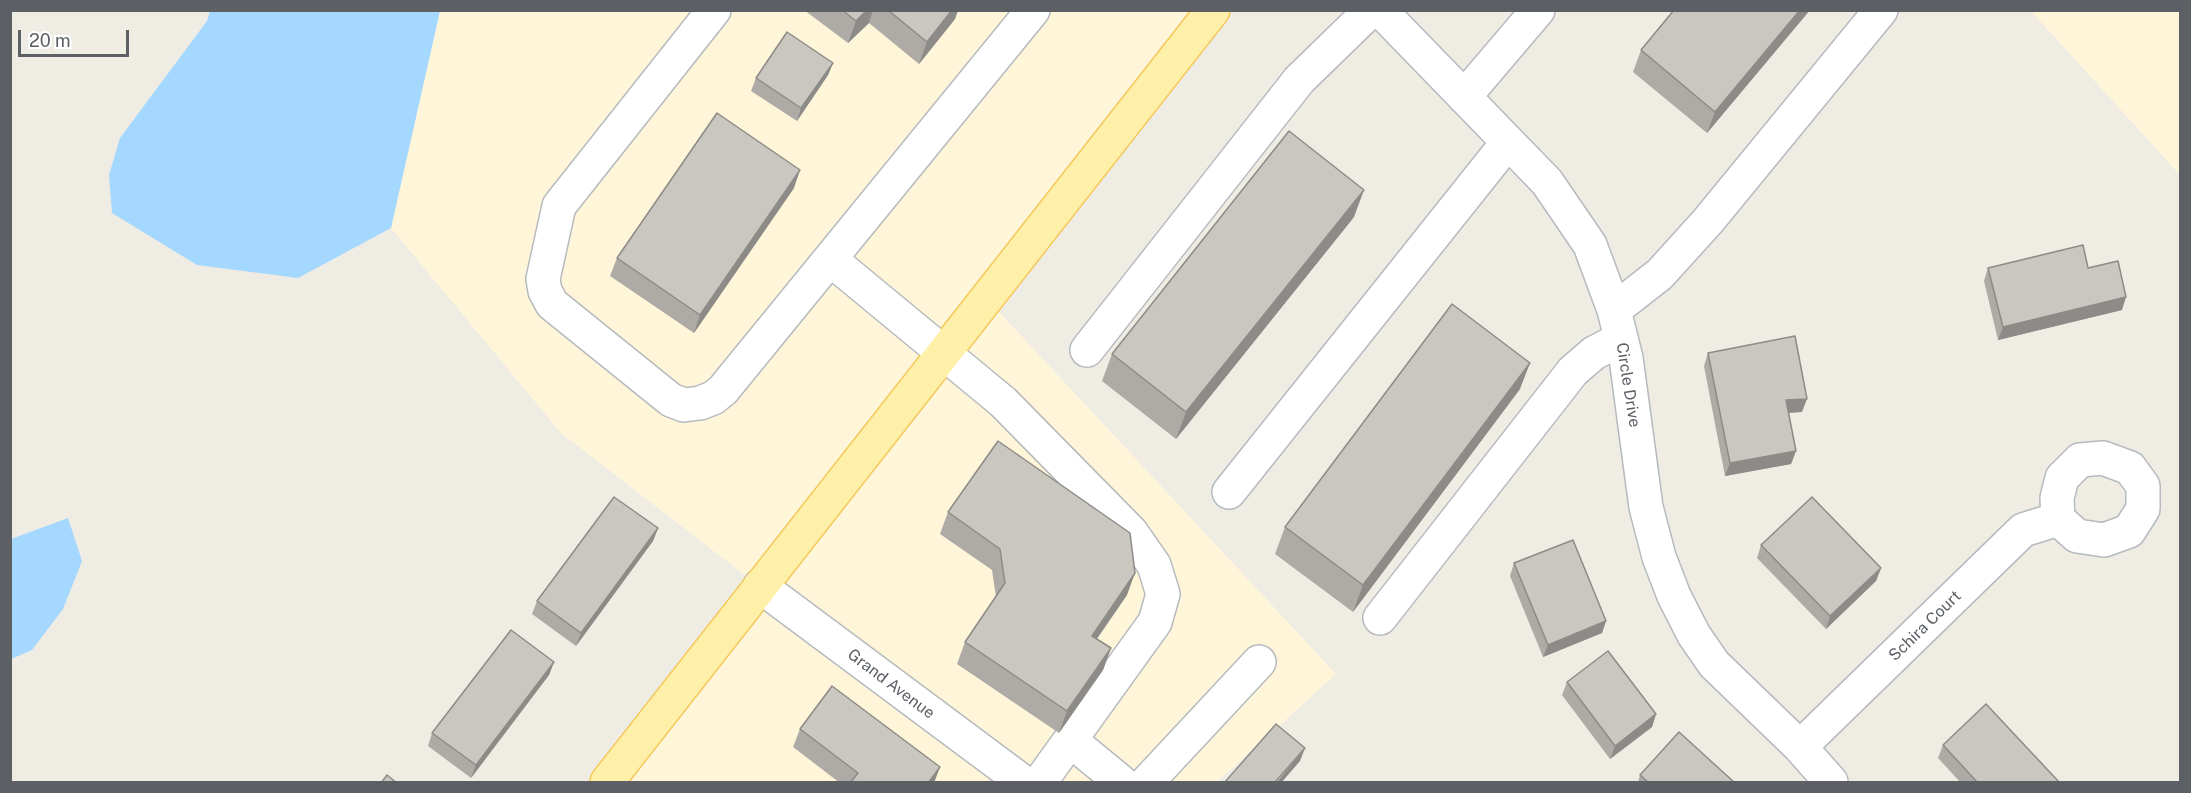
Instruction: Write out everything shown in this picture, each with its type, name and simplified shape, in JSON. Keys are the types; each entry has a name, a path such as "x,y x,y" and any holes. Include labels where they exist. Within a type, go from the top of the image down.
{"main road":[{"path":"607,783 1211,11"}],"street":[{"path":"714,10 559,206 543,279 545,291 552,303 671,400 684,405 700,403 713,398 723,390 1034,10"},
{"path":"1087,350 1299,80 1371,10"},
{"name":"Circle Drive","path":"1380,10 1547,182 1590,245 1618,325 1626,358 1646,507 1659,557 1674,596 1694,635 1714,664 1800,747 1831,783"},
{"path":"1464,97 1538,10"},
{"path":"1380,618 1573,371 1594,353 1708,221 1881,10"},
{"path":"1229,492 1508,142"},
{"path":"830,259 1003,402 1131,532 1154,565 1163,594 1155,622 1040,783"},
{"name":"Schira Court","path":"1800,747 2023,530 2058,519"},
{"name":"Grand Avenue","path":"760,586 1023,783"},
{"path":"1147,783 1259,662"},
{"path":"1070,740 1121,783"}],"shaded area":[{"path":"440,11 1213,11 987,299 1336,674 1217,782 1023,782 1001,767 988,782 607,782 759,586 561,433 391,228"},
{"path":"2031,11 2180,11 2180,175"}],"water":[{"path":"210,11 440,11 391,228 298,278 197,265 112,213 109,175 120,138 207,21"},
{"path":"68,518 82,561 63,609 32,650 11,659 11,539"}],"building":[{"path":"842,10 867,10 856,21"},
{"path":"888,10 952,10 927,42"},
{"path":"1674,10 1800,10 1715,112 1641,50"},
{"path":"787,32 833,63 801,108 756,78"},
{"path":"717,113 800,170 700,315 617,258"},
{"path":"1289,131 1364,190 1186,412 1112,354"},
{"path":"2083,245 2088,268 2118,261 2126,297 2003,327 1988,268"},
{"path":"1452,304 1530,363 1363,585 1285,527"},
{"path":"1795,336 1807,399 1786,400 1796,451 1730,463 1708,353"},
{"path":"998,441 1130,533 1135,573 1092,636 1111,648 1067,711 965,642 1005,583 1000,549 948,512"},
{"path":"614,497 658,528 581,633 537,601"},
{"path":"1812,497 1881,568 1830,616 1761,545"},
{"path":"1573,540 1606,621 1548,645 1514,563"},
{"path":"511,630 554,662 476,765 432,733"},
{"path":"1608,651 1656,714 1615,746 1567,682"},
{"path":"832,686 940,767 928,783 850,783 858,773 800,729"},
{"path":"1986,704 2060,783 1978,783 1943,745"},
{"path":"1276,724 1305,748 1276,781 1278,783 1224,783"},
{"path":"1679,732 1735,783 1649,783 1640,775"},
{"path":"387,775 397,783 381,783"}]}
